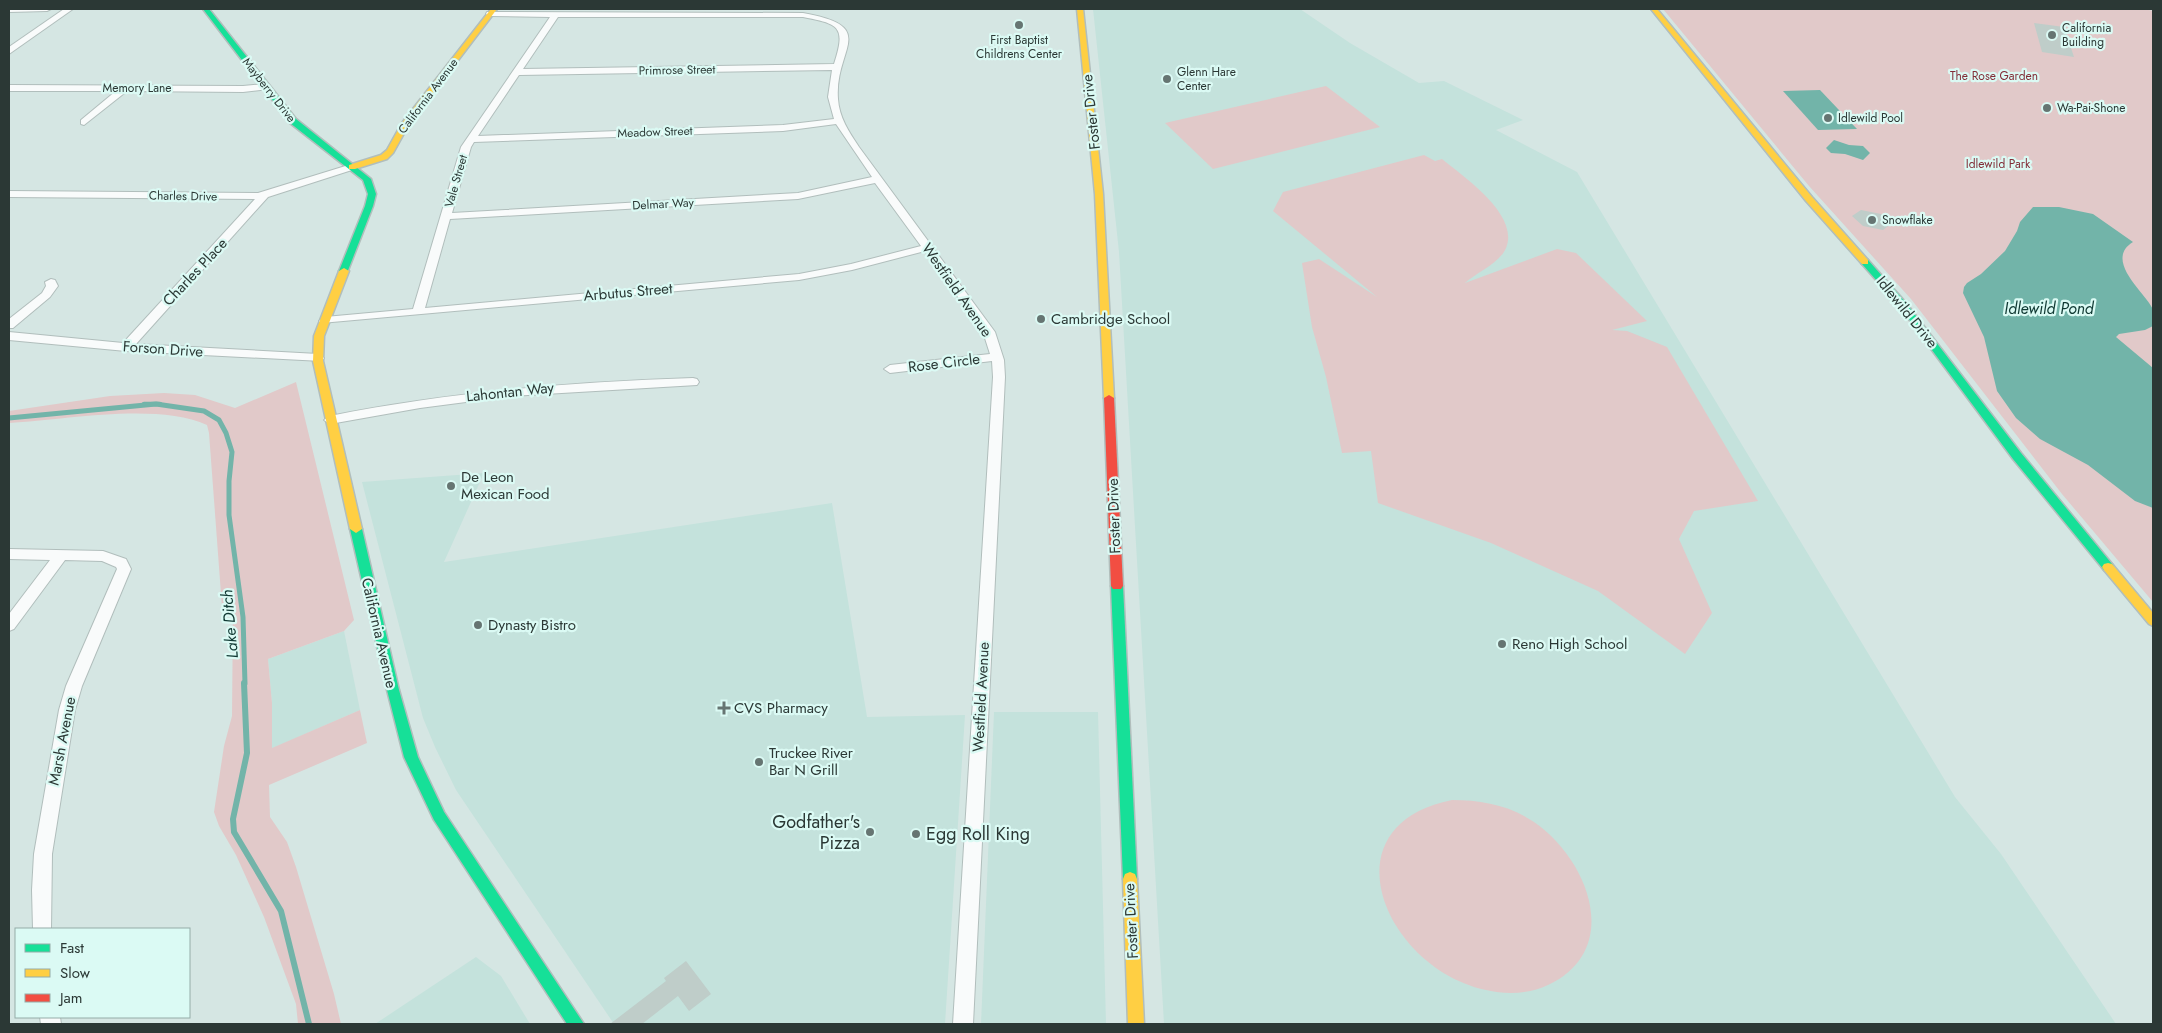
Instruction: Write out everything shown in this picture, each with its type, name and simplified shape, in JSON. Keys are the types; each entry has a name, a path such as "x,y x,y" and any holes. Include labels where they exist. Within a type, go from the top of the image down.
{"street":[{"path":"9,10 47,9"},
{"path":"9,51 69,9"},
{"name":"Mayberry Drive","path":"206,9 293,121 367,179 372,194 369,206"},
{"name":"Foster Drive","path":"1080,9 1099,194 1103,263 1136,1024"},
{"name":"Idlewild Drive","path":"1654,9 1809,199 1903,305 2017,456 2153,621"},
{"name":"Westfield Avenue","path":"492,11 556,14 814,17 833,22 844,31 845,42 838,67 833,97 839,121 856,149 989,332 997,357 998,377 963,1024"},
{"name":"California Avenue","path":"352,166 384,157 390,151 405,124 492,11"},
{"name":"Vale Street","path":"418,311 464,154 471,139 556,14"},
{"name":"Primrose Street","path":"516,72 838,67"},
{"name":"Memory Lane","path":"9,88 243,89 266,87"},
{"path":"84,122 125,88"},
{"name":"Meadow Street","path":"471,139 783,128 839,121"},
{"name":"Charles Drive","path":"10,195 263,196 352,166"},
{"name":"Delmar Way","path":"446,216 798,196 878,179"},
{"name":"Charles Place","path":"126,347 263,196"},
{"name":"California Avenue","path":"369,206 319,336 318,358 330,420 392,690 411,757 439,816 576,1024"},
{"name":"Arbutus Street","path":"325,321 799,277 852,267 928,247"},
{"path":"9,325 46,295 52,286 52,282"},
{"name":"Forson Drive","path":"9,336 126,347 318,358"},
{"name":"Rose Circle","path":"890,369 997,357"},
{"name":"Lahontan Way","path":"330,420 434,401 522,390 693,382"},
{"path":"9,554 62,554"},
{"path":"9,625 62,554"},
{"name":"Marsh Avenue","path":"42,928 40,890 43,854 67,710 74,686 122,578 124,569 121,563 113,558 62,554"}],"shaded area":[{"name":"Reno High School","path":"1093,9 1300,9 1350,43 1419,83 1444,81 1523,120 1496,130 1577,172 1955,797 2001,854 2116,1024 1164,1024 1119,252"},
{"path":"484,473 444,562 832,503 867,717 965,715 945,1024 614,1024 456,790 435,747 423,718 362,482"},
{"path":"344,631 360,710 271,749 272,703 268,659"},
{"path":"994,712 1098,712 1106,1024 981,1024"},
{"path":"476,957 501,976 530,1024 375,1024"}],"green space":[{"name":"Idlewild Park","path":"1663,9 2145,9 2153,11 2153,602 2062,494 1911,299 1809,186"},
{"path":"1326,86 1380,127 1213,169 1165,123"},
{"path":"1424,155 1435,161 1442,159 1476,186 1498,210 1505,223 1508,235 1503,254 1465,283 1557,249 1576,253 1647,321 1612,330 1627,331 1667,347 1758,501 1694,511 1679,539 1712,613 1685,654 1598,591 1491,543 1378,503 1371,451 1342,453 1326,377 1312,327 1302,263 1319,259 1377,297 1273,211 1283,192"},
{"path":"296,382 354,620 344,631 268,659 272,703 272,748 360,710 367,743 269,785 270,817 287,842 296,867 334,994 341,1024 298,1024 296,1004 264,917 236,855 219,826 214,812 224,746 232,716 233,608 222,607 207,425 186,418 137,413 9,423 9,411 110,396 164,393 195,395 235,408"},
{"path":"1452,800 1474,801 1495,805 1515,811 1534,822 1553,838 1570,858 1582,880 1590,904 1591,927 1585,950 1571,969 1548,985 1526,992 1502,993 1486,990 1451,977 1420,955 1397,928 1383,897 1380,866 1389,838 1412,815"}],"water":[{"path":"1820,90 1857,129 1818,130 1783,91"},
{"path":"1834,140 1849,145 1863,146 1870,153 1863,160 1845,154 1831,153 1826,148"},
{"name":"Idlewild Pond","path":"2033,207 2059,207 2093,214 2133,242 2125,250 2122,259 2130,278 2153,310 2153,326 2145,330 2119,334 2116,337 2153,368 2153,508 2135,501 2088,465 2040,439 2016,418 1997,391 1984,337 1963,293 1964,287 2005,251 2020,222"}],"building":[{"name":"California Building","path":"2034,23 2064,27 2074,57 2042,52"},
{"name":"Snowflake","path":"1861,210 1881,214 1892,223 1883,230 1863,226 1852,216"},
{"path":"686,961 711,994 689,1011 678,996 642,1024 610,1024 666,981 664,978"}],"waterway":[{"name":"Lake Ditch","path":"144,404 156,404"},
{"name":"Lake Ditch","path":"9,418 156,404"},
{"name":"Lake Ditch","path":"156,404 204,411 219,420 226,433 232,452 229,481 229,515 243,617 245,684"},
{"name":"Lake Ditch","path":"244,683 247,753 233,819 234,832 281,911 309,1024"}],"traffic: fast":[{"path":"206,9 293,121 367,179 372,194 344,271"},
{"path":"1865,262 1903,305 2017,456 2108,567"},
{"path":"356,529 393,690 411,757 439,816 576,1024"},
{"path":"1117,586 1130,879"}],"traffic: slow":[{"path":"352,167 384,157 390,151 405,125 494,9"},
{"path":"1080,9 1099,194 1109,398"},
{"path":"1654,9 1809,199 1865,262"},
{"path":"344,271 319,336 318,361 356,529"},
{"path":"2108,567 2153,621"},
{"path":"1130,879 1136,1024"}],"traffic: jam":[{"path":"1109,398 1117,586"}],"place":[{"name":"First Baptist Childrens Center","path":"1019,25"},
{"name":"California Building","path":"2052,35"},
{"name":"Glenn Hare Center","path":"1167,79"},
{"name":"Wa-Pai-Shone","path":"2047,108"},
{"name":"Idlewild Pool","path":"1828,118"},
{"name":"Snowflake","path":"1872,220"},
{"name":"Cambridge School","path":"1041,319"},
{"name":"De Leon Mexican Food","path":"451,486"},
{"name":"Dynasty Bistro","path":"478,625"},
{"name":"Reno High School","path":"1502,644"},
{"name":"CVS Pharmacy","path":"724,708"},
{"name":"Truckee River Bar N Grill","path":"759,762"},
{"name":"Godfather's Pizza","path":"870,832"},
{"name":"Egg Roll King","path":"916,834"}],"park label":[{"name":"The Rose Garden","path":"1994,76"}]}
